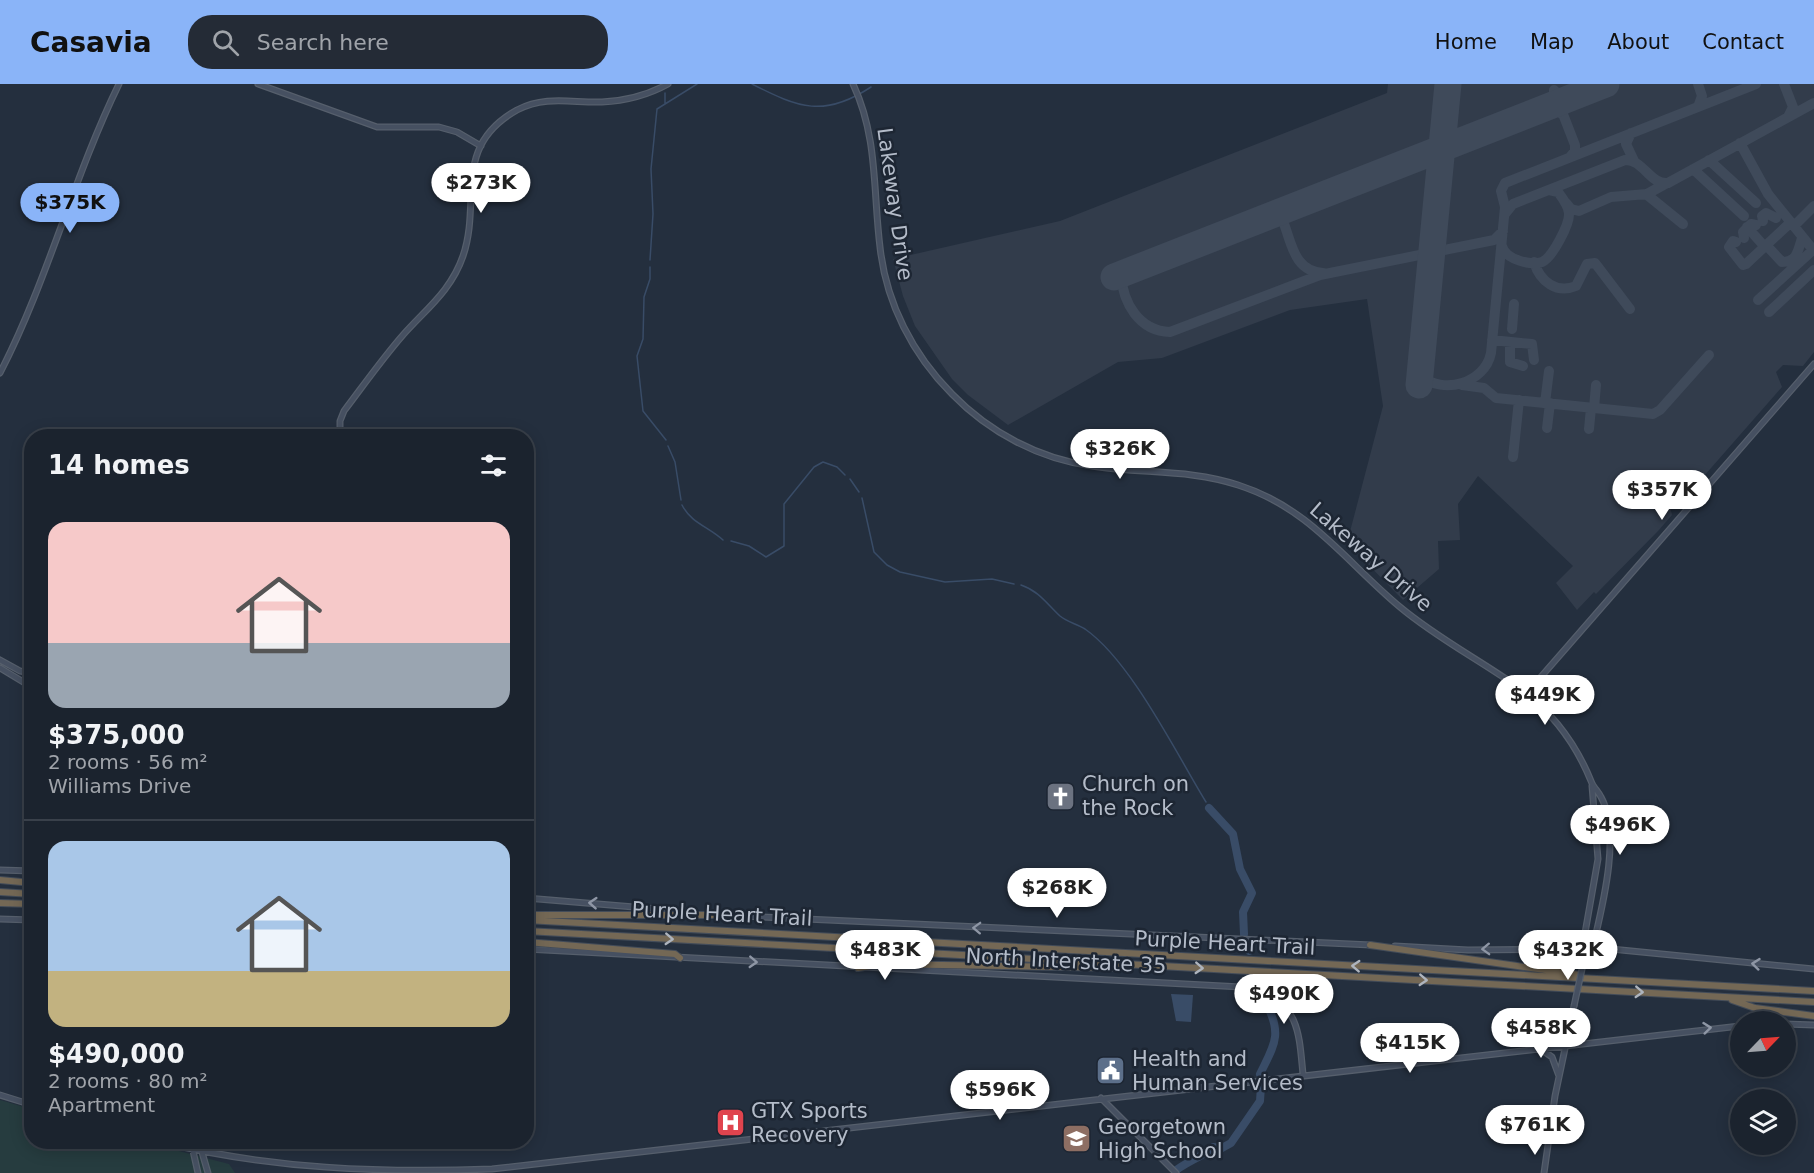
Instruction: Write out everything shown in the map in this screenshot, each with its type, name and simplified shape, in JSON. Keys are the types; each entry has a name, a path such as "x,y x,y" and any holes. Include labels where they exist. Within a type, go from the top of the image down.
{"highway":[{"path":"0,880 24,882"},
{"path":"0,892 24,894"},
{"path":"0,903 24,904"},
{"path":"534,918 721,915"},
{"name":"Purple Heart Trail","path":"534,918 1814,991"},
{"name":"Purple Heart Trail","path":"534,931 1814,1002"},
{"path":"534,943 675,954 680,958"},
{"path":"1370,945 1604,980"},
{"path":"858,968 883,964 1149,969 1160,966"},
{"path":"1726,997 1755,1008 1814,1016"}],"main road":[{"path":"0,374 20,335 82,170 120,84"},
{"path":"258,84 377,127 439,127 457,132 481,146"},
{"path":"340,429 344,411 402,337 439,300 456,274 469,230 471,171 481,146 505,118 533,104 555,99 618,100 640,96 668,84"},
{"name":"Lakeway Drive","path":"854,86 862,105 874,152 880,251 893,303 918,352 964,406 1004,435 1047,455 1094,467 1166,471 1212,477 1267,496 1311,523 1418,622 1526,694 1551,716 1568,737 1592,786 1602,798 1609,850 1607,883 1594,942 1587,949"},
{"path":"1526,694 1814,364"},
{"path":"0,660 24,672"},
{"path":"0,668 24,684"},
{"name":"Lakeway Drive","path":"1544,1173 1559,1078 1587,949 1585,933 1598,859 1592,786"},
{"path":"0,870 24,871"},
{"name":"North Interstate 35","path":"534,899 721,915 1468,950 1611,949 1814,969"},
{"path":"0,919 24,920"},
{"path":"1596,934 1602,944 1611,949"},
{"name":"North Interstate 35","path":"534,950 1260,988 1274,995 1292,1014 1297,1026 1304,1074"},
{"path":"1796,1024 1814,1025"},
{"path":"197,1149 269,1162 335,1170 450,1172 562,1162 1304,1074 1730,1027"},
{"path":"1539,1048 1552,1057 1559,1078"},
{"path":"0,1095 24,1102"},
{"path":"1101,1098 1176,1173"},
{"path":"193,1149 198,1173"},
{"path":"201,1150 208,1173"}],"shaded area":[{"path":"1388,84 1814,84 1814,352 1803,366 1783,365 1776,372 1782,387 1683,500 1675,500 1670,506 1672,515 1658,531 1596,594 1594,592 1577,610 1556,583 1573,566 1478,476 1458,504 1460,540 1438,541 1439,569 1403,600 1347,543 1383,406 1367,299 1290,310 1162,358 1118,362 1008,425 968,395 952,379 915,326 903,296 893,259 1060,221 1387,93"}],"green space":[{"path":"0,1100 24,1107 24,1149 171,1149 229,1164 235,1173 0,1173"}],"water":[{"path":"1171,994 1193,995 1191,1022 1176,1021"}],"waterway":[{"path":"650,260 653,214 651,169 657,109 697,84"},
{"path":"752,84 784,99 812,106 839,103 871,87"},
{"path":"665,93 665,103"},
{"path":"650,267 650,279 644,297 643,339 637,356 643,411 666,440"},
{"path":"668,446 675,462 681,500"},
{"path":"731,541 749,546 766,557 784,546 784,504 814,467 823,462 837,467 845,475"},
{"path":"850,479 859,492"},
{"path":"862,498 874,552 887,565 900,572 945,582 992,579 1014,584"},
{"path":"682,505 695,521 723,540"},
{"path":"1021,585 1038,594 1063,618 1085,629 1119,663 1152,709 1206,802"},
{"path":"1209,808 1233,834 1240,869 1252,893 1243,912 1244,934"},
{"path":"1246,942 1249,951"},
{"path":"1260,1074 1275,1040 1274,1024 1266,1003"},
{"path":"1175,1171 1213,1147 1222,1148 1231,1143 1260,1101 1261,1086"}],"taxiway":[{"path":"1698,84 1702,96 1698,107"},
{"path":"1420,375 1440,385 1451,385 1472,379 1487,363 1491,353 1505,207 1501,191 1505,183 1756,84"},
{"path":"1784,84 1793,107 1788,117"},
{"path":"1554,90 1561,97 1573,97 1564,105 1563,115 1555,108 1544,108 1554,100 1554,90"},
{"path":"1505,214 1513,204 1625,160 1637,163 1656,180 1668,183 1814,103"},
{"path":"1561,109 1575,145 1575,151 1570,157"},
{"path":"1631,133 1626,144 1634,161"},
{"path":"1740,143 1768,194 1814,251"},
{"path":"1709,160 1756,203"},
{"path":"1693,169 1744,216"},
{"path":"1566,203 1571,209 1579,211 1611,197 1647,194 1667,183"},
{"path":"1502,246 1508,255 1525,262 1542,262 1551,254 1564,232 1569,213 1558,192 1549,190"},
{"path":"1646,194 1683,224"},
{"path":"1794,226 1814,206"},
{"path":"1290,208 1283,215 1283,221 1296,255 1306,267 1323,273"},
{"path":"1763,221 1762,216 1766,213 1776,218"},
{"path":"1268,217 1277,216 1283,221"},
{"path":"1736,242 1733,241 1729,247 1743,265 1746,264 1791,222"},
{"path":"1744,238 1743,232 1751,224 1756,225"},
{"path":"1747,227 1765,247"},
{"path":"1121,275 1125,296 1141,321 1150,327 1170,332 1320,275 1494,240 1503,231"},
{"path":"1766,245 1782,262 1787,262 1796,255 1802,238"},
{"path":"1758,300 1813,250"},
{"path":"1534,262 1545,280 1562,288 1576,286 1587,264 1595,263 1630,309"},
{"path":"1769,312 1814,270"},
{"path":"1512,329 1514,304"},
{"path":"1492,340 1532,344 1534,360"},
{"path":"1510,342 1510,362 1523,366"},
{"path":"1462,385 1484,388 1496,398 1653,414 1660,410 1709,355"},
{"path":"1545,403 1549,371"},
{"path":"1594,408 1596,385"},
{"path":"1513,457 1519,400"},
{"path":"1547,428 1550,403"},
{"path":"1589,429 1591,408"}],"runway":[{"path":"1419,385 1448,84"},
{"path":"1114,277 1606,84"}],"place":[{"name":"Church on the Rock","path":"1061,796"},
{"name":"Health and Human Services","path":"1111,1071"},
{"name":"GTX Sports Recovery","path":"730,1123"},
{"name":"Georgetown High School","path":"1077,1139"}]}
